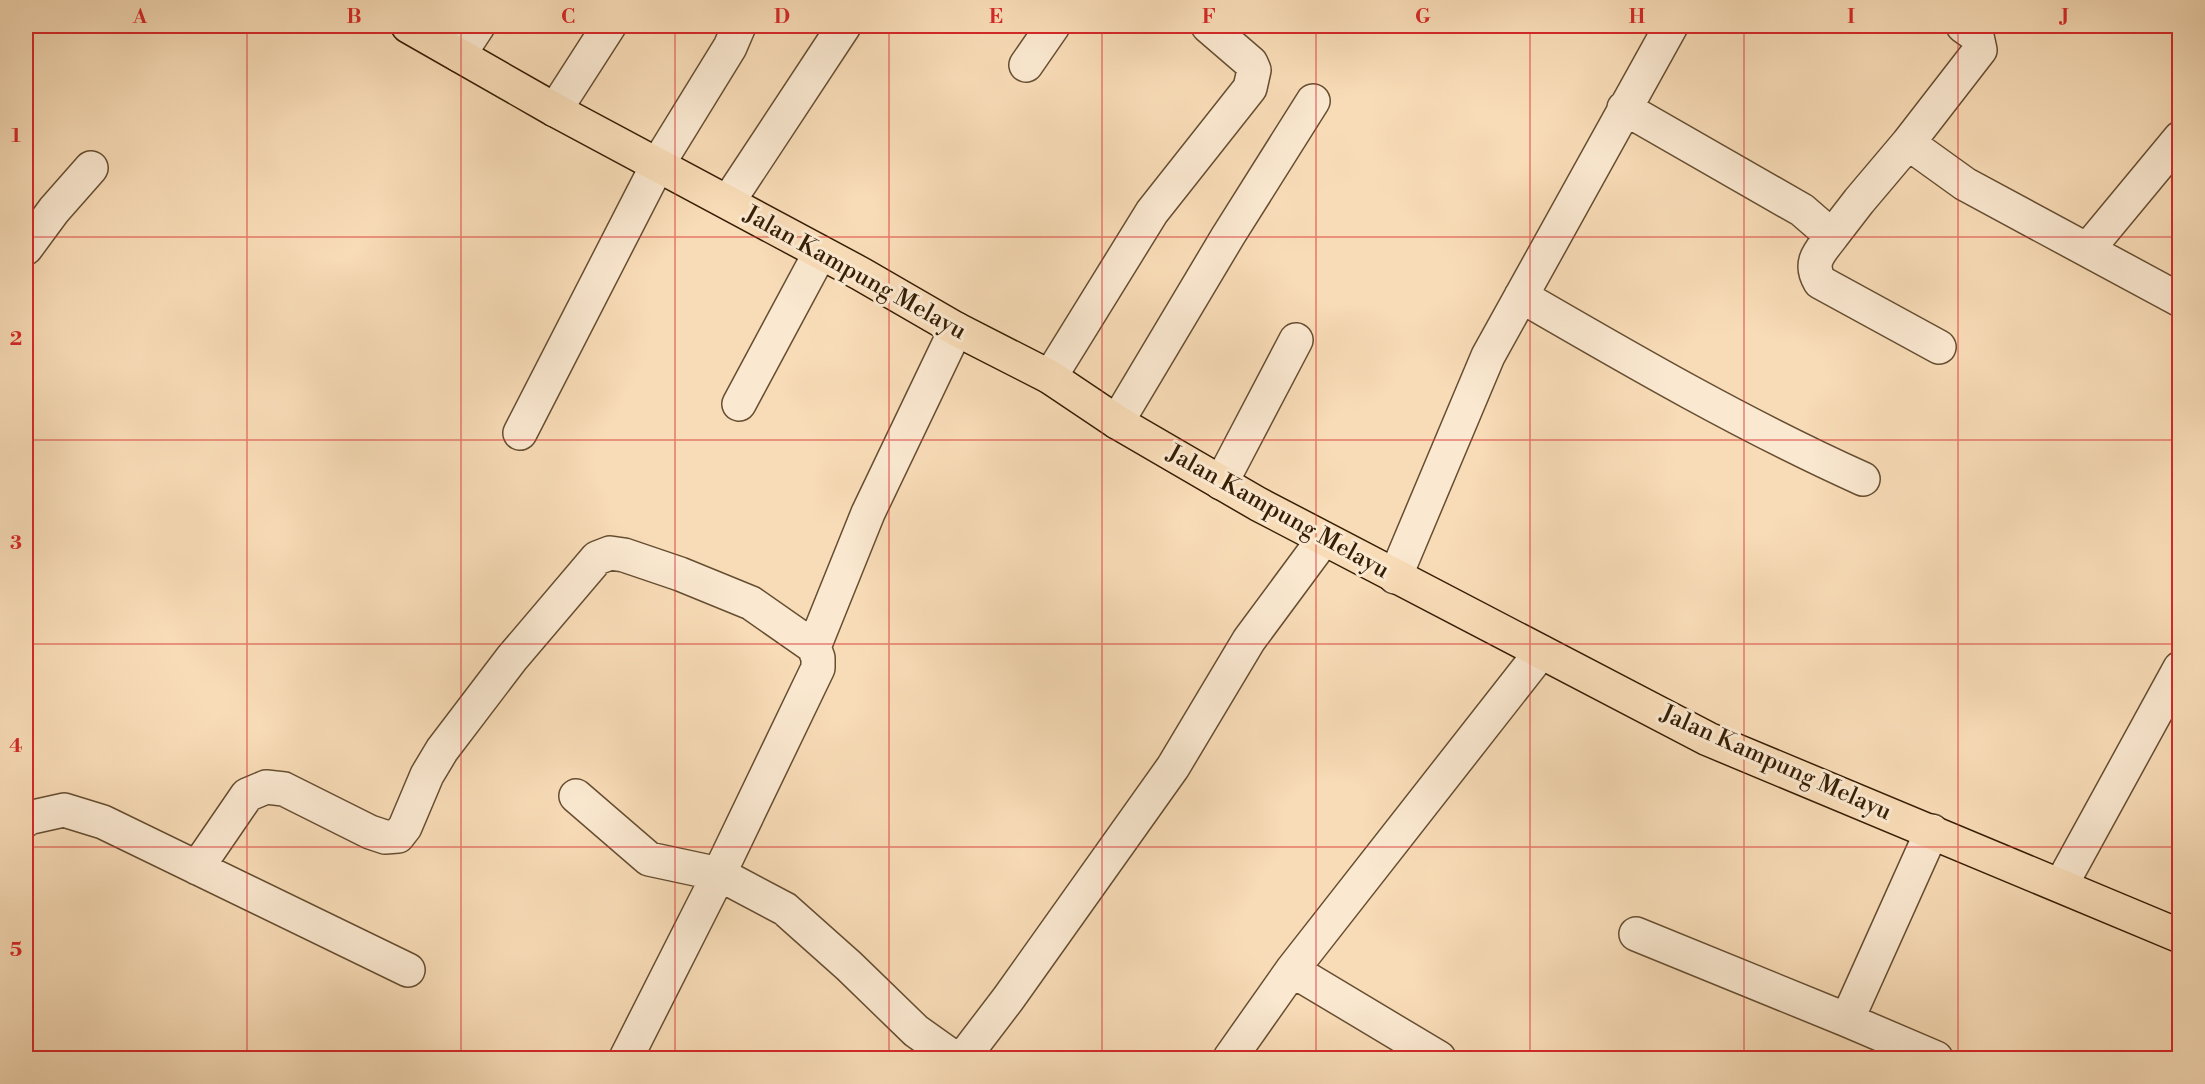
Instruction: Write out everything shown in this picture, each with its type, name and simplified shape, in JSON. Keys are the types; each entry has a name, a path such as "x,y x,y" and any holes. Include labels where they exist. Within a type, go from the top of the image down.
{"main road":[{"name":"Jalan Kampung Melayu","path":"408,26 555,110 728,202 956,329 1050,377 1117,422 1323,540 1708,739 2180,936"}],"street":[{"path":"459,55 478,26"},
{"path":"555,110 609,26"},
{"path":"520,433 658,164 730,47 739,26"},
{"path":"728,202 844,26"},
{"path":"1026,65 1053,26"},
{"path":"1050,377 1152,212 1250,88 1254,70 1251,63 1209,26"},
{"path":"1395,577 1488,356 1671,26"},
{"path":"1939,347 1820,282 1815,273 1815,263 1821,250 1908,144 1980,50 1977,36 1963,26"},
{"path":"1117,422 1312,101"},
{"path":"1624,108 1802,210 1832,236"},
{"path":"2088,249 2180,138"},
{"path":"1908,144 1965,184 2180,300"},
{"path":"26,248 54,210 91,168"},
{"path":"739,404 820,253"},
{"path":"1521,296 1653,373 1795,448 1863,479"},
{"path":"814,647 868,513 956,329"},
{"path":"1221,483 1296,340"},
{"path":"963,1059 1036,961 1173,768 1250,640 1323,540"},
{"path":"197,868 247,795 266,787 284,789 370,832 385,837 398,836 405,827 427,775 442,750 512,658 597,558 610,553 624,555 680,574 751,603 814,647 818,658 818,668 719,874 626,1059"},
{"path":"1230,1059 1292,970 1541,652"},
{"path":"2061,885 2180,668"},
{"path":"576,796 649,859 719,874 785,909 916,1030 954,1059"},
{"path":"26,820 64,810 103,822 408,970"},
{"path":"1847,1020 1932,831"},
{"path":"1636,934 1936,1059"},
{"path":"1292,970 1439,1059"}]}
